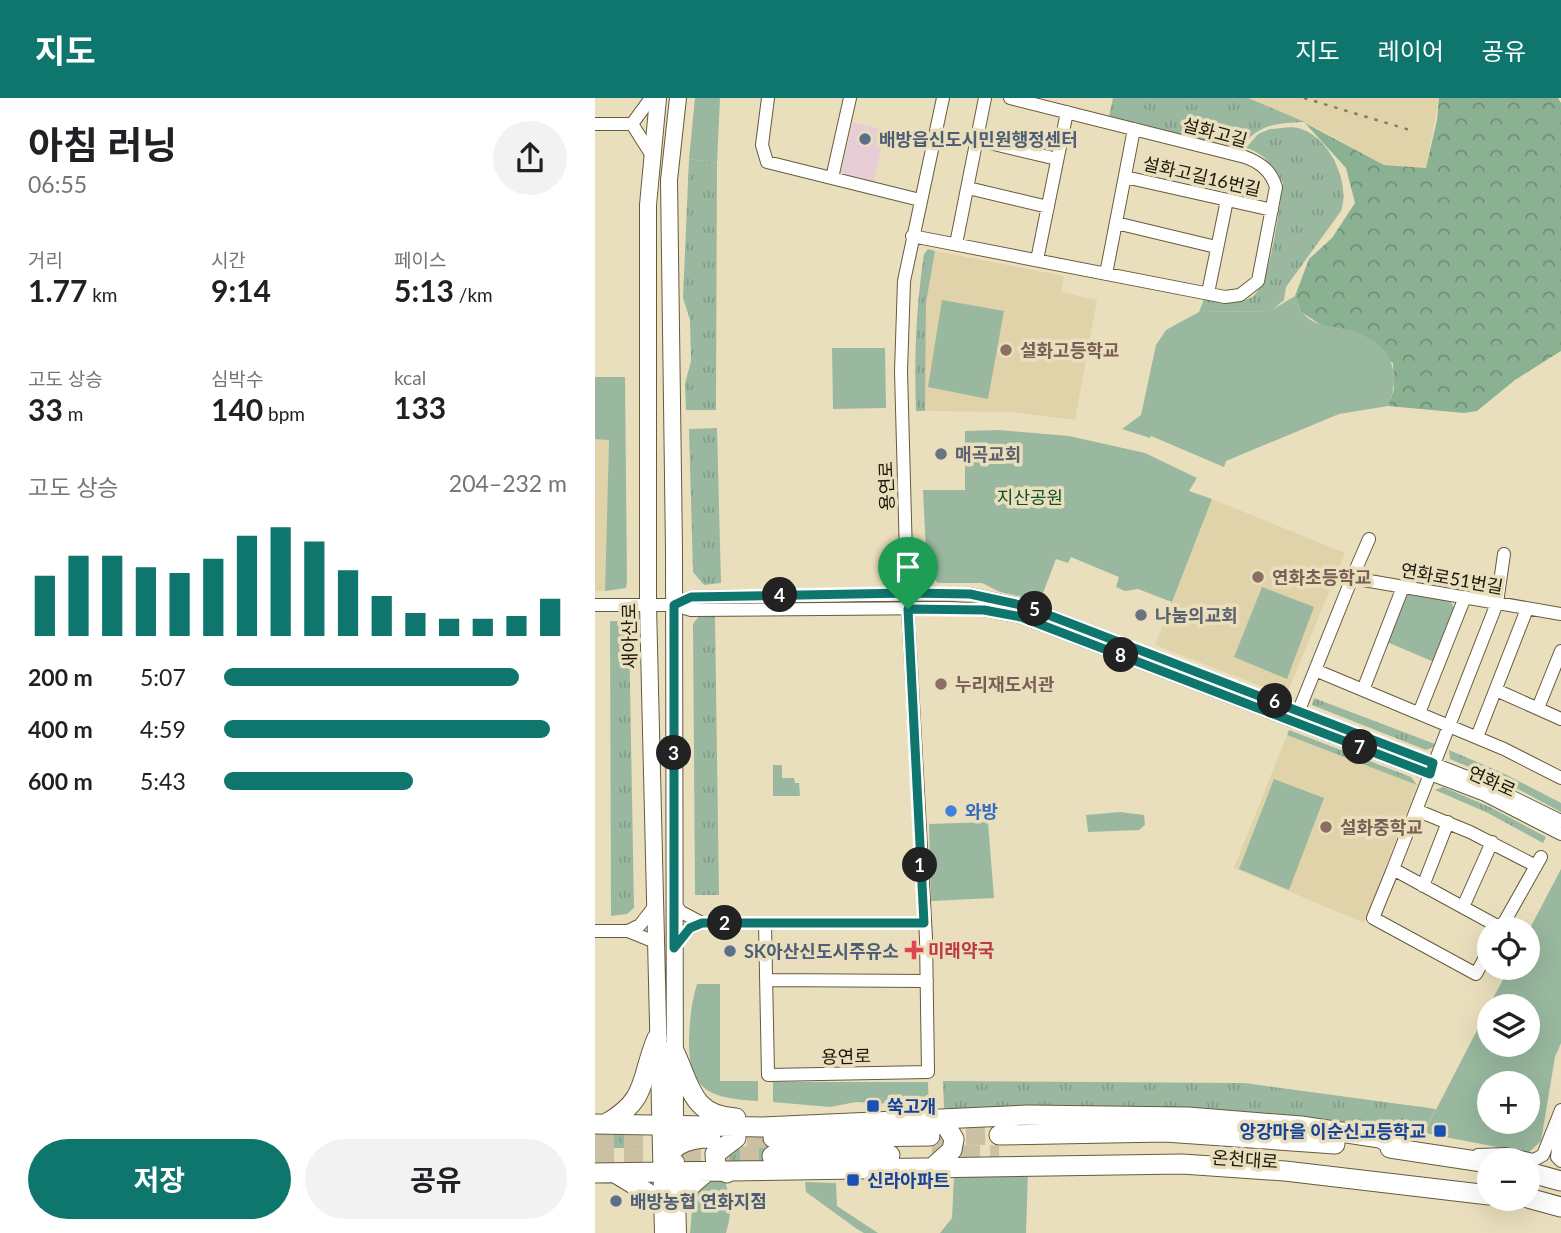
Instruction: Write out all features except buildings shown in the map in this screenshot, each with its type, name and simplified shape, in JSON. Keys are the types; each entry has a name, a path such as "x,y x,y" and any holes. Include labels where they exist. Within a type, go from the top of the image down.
{"highway":[{"path":"601,1124 631,1106 643,1088 647,1061 665,1043 687,1087 709,1112 726,1117 781,1119 796,1124 932,1144"},
{"path":"605,1173 727,1172 932,1144 1028,1115 1188,1117 1301,1126 1380,1138 1401,1150"},
{"path":"601,1124 769,1140 796,1124"},
{"path":"670,1132 691,1138 932,1144 1285,1171 1477,1191"},
{"path":"668,1173 663,1163 670,1132"},
{"name":"온천대로","path":"1477,1161 1401,1150 1165,1132 999,1145 1228,1157 1353,1167 1477,1190"},
{"path":"727,1172 716,1167 715,1154 736,1138"},
{"path":"605,1173 648,1193 669,1207 691,1182 705,1173"},
{"path":"1540,1175 1561,1181"},
{"path":"1540,1201 1561,1207"}],"main road":[{"name":"새아산로","path":"658,98 648,205 648,605 655,942 670,1132"},
{"name":"새아산로","path":"665,1043 674,948 674,605 669,180 678,98"},
{"path":"663,1233 669,1207 668,1173"},
{"path":"669,1207 678,1233"}],"street":[{"path":"632,124 651,98"},
{"path":"768,98 762,145 767,162 920,200"},
{"path":"832,178 850,98"},
{"name":"용연로","path":"765,923 768,1075 928,1072 927,981 907,593 901,371 904,281 943,98"},
{"path":"956,244 985,98"},
{"name":"설화고길","path":"912,236 1225,296 1240,295 1258,281 1276,187 1273,177 1256,161 1010,98"},
{"path":"1037,260 1067,112"},
{"path":"595,124 632,124"},
{"path":"632,124 651,154"},
{"name":"설화고길16번길","path":"1106,274 1134,129"},
{"path":"977,140 1057,159"},
{"name":"설화고길16번길","path":"1125,177 1272,210"},
{"path":"968,188 1048,207"},
{"path":"1208,293 1227,200"},
{"path":"1116,223 1216,247"},
{"path":"1299,710 1369,539"},
{"path":"1477,972 1373,918 1497,603 1504,554"},
{"name":"연화로51번길","path":"1352,578 1561,614"},
{"path":"1363,690 1403,587"},
{"name":"연화로","path":"674,605 691,597 907,593 970,594 1025,606 1299,710 1432,769 1561,834"},
{"path":"1419,713 1465,597"},
{"path":"595,605 674,605"},
{"name":"연화로","path":"674,605 691,610 984,610 1021,617 1432,769 1488,785 1561,821"},
{"path":"1477,737 1527,609"},
{"path":"1538,708 1558,667 1561,651"},
{"path":"1315,670 1477,737 1561,778"},
{"path":"1496,690 1561,719"},
{"path":"1416,810 1539,861 1507,917"},
{"path":"1423,886 1448,822"},
{"path":"1463,907 1492,842"},
{"path":"1393,869 1480,917"},
{"path":"674,903 681,912 702,923"},
{"path":"595,931 628,930 640,925 655,906"},
{"path":"674,948 690,928 702,923 924,923"},
{"path":"628,930 655,942"},
{"path":"766,980 927,981"},
{"path":"1460,1157 1506,1154 1534,1160 1543,1155 1548,1147 1561,1110"},
{"path":"1561,1124 1557,1157 1561,1161"}],"shaded area":[{"path":"1248,98 1439,98 1426,168 1384,165 1321,130"},
{"path":"853,122 885,130 873,184 845,177 841,172"},
{"name":"설화고등학교","path":"935,251 1064,276 1061,292 1097,300 1075,420 1013,412 925,411 926,303"},
{"path":"595,439 609,439 605,591 595,591"},
{"name":"연화초등학교","path":"1212,499 1345,553 1286,696 1155,645"},
{"name":"설화중학교","path":"1287,735 1417,785 1364,923 1234,868"}],"green space":[{"path":"695,98 720,98 717,163 689,159"},
{"path":"1113,98 1248,98 1305,122 1268,126 1253,134 1240,149 1109,116"},
{"path":"1439,98 1558,98 1561,103 1561,351 1515,380 1477,411 1464,413 1388,406 1394,389 1393,363 1344,329 1326,328 1301,312 1295,296 1309,259 1332,238 1355,203 1346,168 1305,123 1384,165 1426,168"},
{"path":"1298,128 1309,132 1328,150 1340,174 1343,187 1341,211 1286,287 1284,300 1271,311 1199,312 1204,299 1234,302 1252,297 1259,290 1264,278 1273,244 1283,183 1263,157 1246,148 1258,134 1270,129"},
{"path":"689,159 717,163 716,410 686,410 685,384 691,361 690,320 683,298"},
{"path":"928,249 935,251 926,303 925,411 916,411 917,313 924,254"},
{"path":"1295,296 1301,311 1310,320 1360,334 1381,347 1388,357 1394,379 1388,406 1339,414 1226,461 1224,467 1151,436 1150,438 1122,429 1141,415 1156,345 1166,330 1199,312 1270,311"},
{"path":"942,300 1004,311 988,399 928,387"},
{"path":"832,348 885,348 886,408 833,409"},
{"path":"595,377 625,377 627,581 626,588 605,591 609,440 595,439"},
{"path":"717,428 721,583 704,585 693,572 689,429"},
{"name":"지산공원","path":"999,430 1069,436 1145,453 1197,478 1189,491 1212,499 1172,602 1138,589 1125,591 1116,587 1119,577 1071,557 1068,563 1056,559 1040,601 1000,592 982,583 938,583 927,572 923,490 965,490 965,431"},
{"path":"1262,587 1314,607 1287,679 1234,657"},
{"path":"1411,594 1450,601 1455,609 1434,662 1387,642 1405,596"},
{"path":"699,616 715,616 719,895 695,895 693,624"},
{"path":"610,621 621,621 629,629 634,908 627,914 611,916"},
{"path":"1314,698 1435,744 1434,747 1426,750 1312,705"},
{"path":"1289,730 1411,777 1417,785 1287,735"},
{"path":"1449,750 1505,774 1561,803 1561,812 1507,783 1450,759"},
{"path":"773,765 782,765 782,778 794,778 795,783 799,783 800,796 773,796"},
{"path":"1274,779 1324,798 1289,890 1239,869"},
{"path":"1443,787 1490,807 1546,837 1543,843 1488,813 1435,790"},
{"path":"1120,812 1144,815 1145,825 1139,830 1088,832 1086,815"},
{"path":"988,822 994,898 931,901 929,824"},
{"path":"1561,869 1561,1043 1555,1057 1541,1141 1533,1148 1502,1148 1424,1133 1477,1030 1477,1057 1540,1057 1540,994 1495,994 1503,980 1540,980 1540,917 1536,917"},
{"path":"697,984 720,984 720,1081 758,1081 758,1101 715,1094 705,1089 698,1081 690,1057 689,1039"},
{"path":"943,1081 1244,1083 1436,1109 1424,1133 1184,1114 944,1108"},
{"path":"773,1082 928,1082 929,1106 856,1102 830,1107 773,1102"},
{"path":"595,1128 625,1130 631,1135 632,1145 629,1148 595,1148"},
{"path":"771,1129 771,1165 724,1166 718,1156 728,1150 751,1148 765,1131"},
{"path":"1002,1172 1028,1172 1026,1233 940,1233 952,1218 954,1175 994,1177"},
{"path":"714,1178 725,1181 729,1194 730,1213 726,1233 690,1233 697,1194 706,1182"},
{"path":"805,1182 836,1183 837,1206 878,1233 864,1233 857,1229 806,1192"}],"tunnel":[{"path":"937,1136 999,1135"},
{"path":"718,1139 773,1138"},
{"path":"595,1140 678,1139"},
{"path":"932,1154 999,1155"},
{"path":"595,1156 772,1156"}],"railway":[{"path":"1304,98 1413,131"}],"place":[{"name":"배방읍신도시민원행정센터","path":"865,139"},
{"name":"설화고등학교","path":"1006,350"},
{"name":"매곡교회","path":"941,454"},
{"name":"연화초등학교","path":"1258,577"},
{"name":"나눔의교회","path":"1141,615"},
{"name":"누리재도서관","path":"941,684"},
{"name":"와방","path":"951,811"},
{"name":"설화중학교","path":"1326,827"},
{"name":"미래약국","path":"914,950"},
{"name":"SK아산신도시주유소","path":"730,951"},
{"name":"쑥고개","path":"873,1106"},
{"name":"앙강마을 이순신고등학교","path":"1440,1131"},
{"name":"신라아파트","path":"853,1180"},
{"name":"배방농협 연화지점","path":"616,1201"}],"route":[{"path":"970,594 1025,606 1433,763 1430,774 1021,617 984,610 908,609 924,923 702,923 690,928 674,948 674,605 691,597 970,594"}]}
